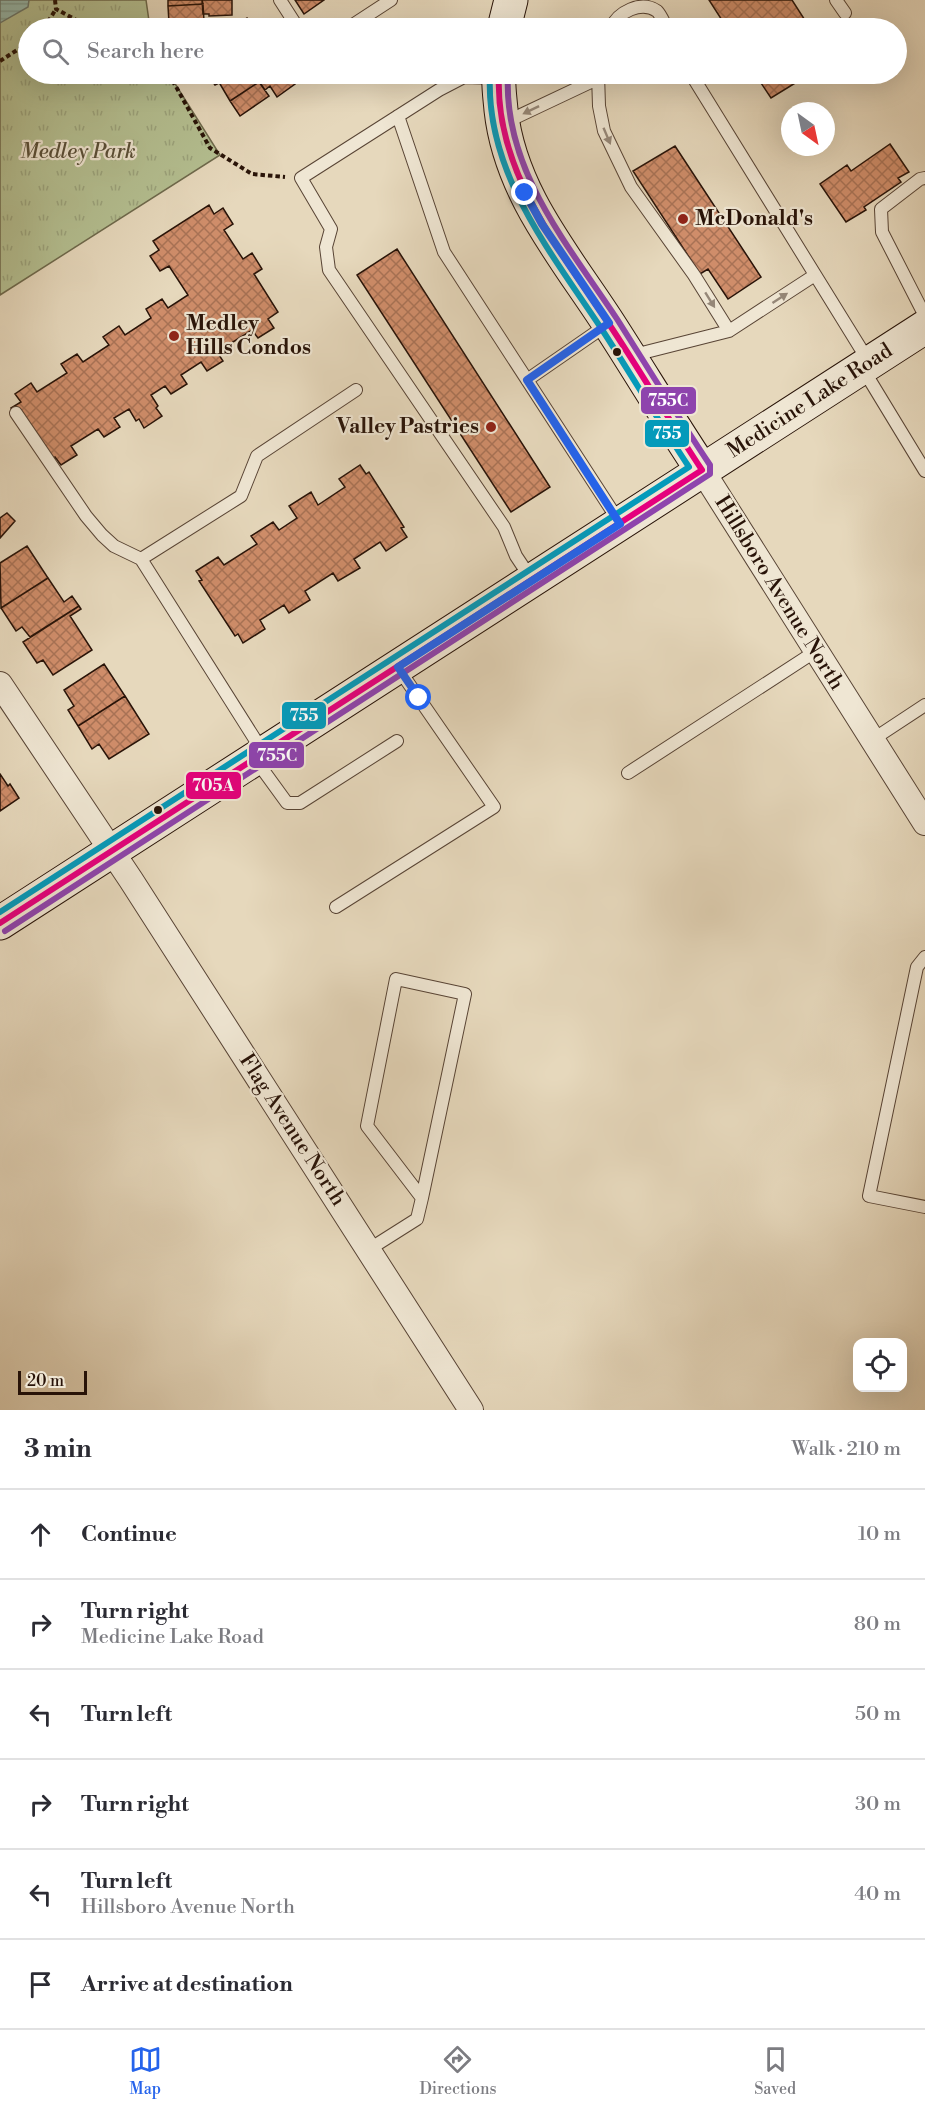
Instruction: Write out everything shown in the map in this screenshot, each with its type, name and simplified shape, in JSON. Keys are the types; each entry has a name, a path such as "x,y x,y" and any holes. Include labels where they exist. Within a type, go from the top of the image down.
{"street":[{"path":"506,18 511,0"},
{"name":"Hillsboro Avenue North","path":"500,84 503,124 514,169 542,224 609,323 925,823"},
{"name":"Medicine Lake Road","path":"0,923 924,327"},
{"name":"Flag Avenue North","path":"0,684 6,709 111,852 471,1410"}],"lane":[{"path":"280,0 292,18"},
{"path":"363,18 391,0"},
{"path":"836,0 845,13"},
{"path":"617,18 624,10 638,4 646,4 657,11 661,18"},
{"path":"453,84 301,178 331,229 326,247 329,270 504,527 516,556 532,580"},
{"path":"503,124 581,84"},
{"path":"598,84 604,131 631,187 694,275 729,331"},
{"path":"697,84 815,274 925,471"},
{"path":"398,116 444,252 620,524"},
{"path":"924,327 882,232 881,209 920,179 925,178"},
{"path":"629,356 729,331 815,274"},
{"path":"527,380 609,323"},
{"path":"141,560 241,496 257,456 356,390"},
{"path":"16,413 86,516 102,535 114,546 141,560 287,803 300,803 397,741"},
{"path":"628,772 816,651"},
{"path":"336,907 494,807 398,667"},
{"path":"872,740 925,705"},
{"path":"925,957 917,966 869,1196 925,1207"},
{"path":"369,1250 417,1219 422,1198 465,994 396,979 367,1126 422,1198"}],"path":[{"path":"50,18 56,9 56,0"},
{"path":"56,9 72,18"},
{"path":"0,61 18,49"},
{"path":"175,84 210,148 252,174 301,178"}],"green space":[{"name":"Medley Park","path":"0,0 146,0 149,18 18,18 18,84 175,84 220,155 0,295"}],"water":[{"path":"0,0 29,0 28,7 0,23"}],"building":[{"path":"168,0 202,0 203,4 168,6"},
{"path":"202,0 232,0 232,15 203,14"},
{"path":"295,0 324,0 304,14"},
{"path":"709,0 792,0 804,18 721,18"},
{"path":"203,4 204,18 169,18 168,6"},
{"path":"220,84 256,84 230,101"},
{"path":"256,84 260,84 269,96 240,116 230,101"},
{"path":"261,84 295,84 277,97 270,86 265,90"},
{"path":"762,84 794,84 771,98"},
{"path":"890,144 909,172 898,178 901,182 864,207 866,210 846,222 820,184 847,165 851,171"},
{"path":"675,146 761,277 728,299 708,269 700,274 633,171"},
{"name":"Medley Hills Condos","path":"209,205 214,214 223,208 233,224 224,230 243,259 252,253 262,269 254,274 278,312 268,319 274,328 258,338 252,330 217,352 223,361 207,371 201,362 181,375 187,384 171,394 165,386 151,395 162,416 144,428 139,419 136,421 129,409 114,418 120,427 104,437 98,429 71,446 77,455 61,465 55,457 46,462 11,408 21,402 15,394 31,383 37,392 67,373 61,364 77,354 83,362 109,345 103,337 119,326 125,335 151,318 146,309 162,299 168,308 188,295 169,266 160,271 150,256 159,250 153,241"},
{"path":"397,249 550,487 511,512 357,275"},
{"path":"360,465 366,474 369,472 404,527 401,528 407,537 386,551 380,542 354,559 360,568 338,581 333,573 305,591 310,600 289,613 284,605 260,620 265,629 243,643 238,634 235,636 199,581 202,580 196,571 218,557 224,565 257,544 251,536 273,522 279,530 297,518 289,506 311,492 318,505 345,487 339,479"},
{"path":"7,513 15,521 0,538 0,518"},
{"path":"27,546 48,578 1,608 0,563"},
{"path":"48,578 64,602 72,596 79,606 30,637 22,627 16,631 1,608"},
{"path":"79,606 81,609 70,616 92,650 53,675 43,660 37,663 23,642"},
{"path":"104,664 125,696 78,726 68,710 74,706 64,690"},
{"path":"125,696 149,734 109,759 99,744 92,749 78,726"},
{"path":"0,774 19,798 0,811"}],"transit line":[{"name":"755","path":"0,912 689,467 524,209 509,177 498,144 491,110 490,84"},
{"name":"705A","path":"499,84 500,109 507,143 518,175 533,206 702,470"},
{"name":"755C","path":"5,931 710,474 710,465 542,204 527,174 516,142 509,109 508,84"},
{"name":"705A","path":"0,923 702,470"}],"place":[{"name":"McDonald's","path":"683,219"},
{"name":"Medley Hills Condos","path":"174,336"},
{"name":"Valley Pastries","path":"491,427"}],"route":[{"path":"419,698 398,667 620,524 527,380 609,323 542,224 525,193"}]}
